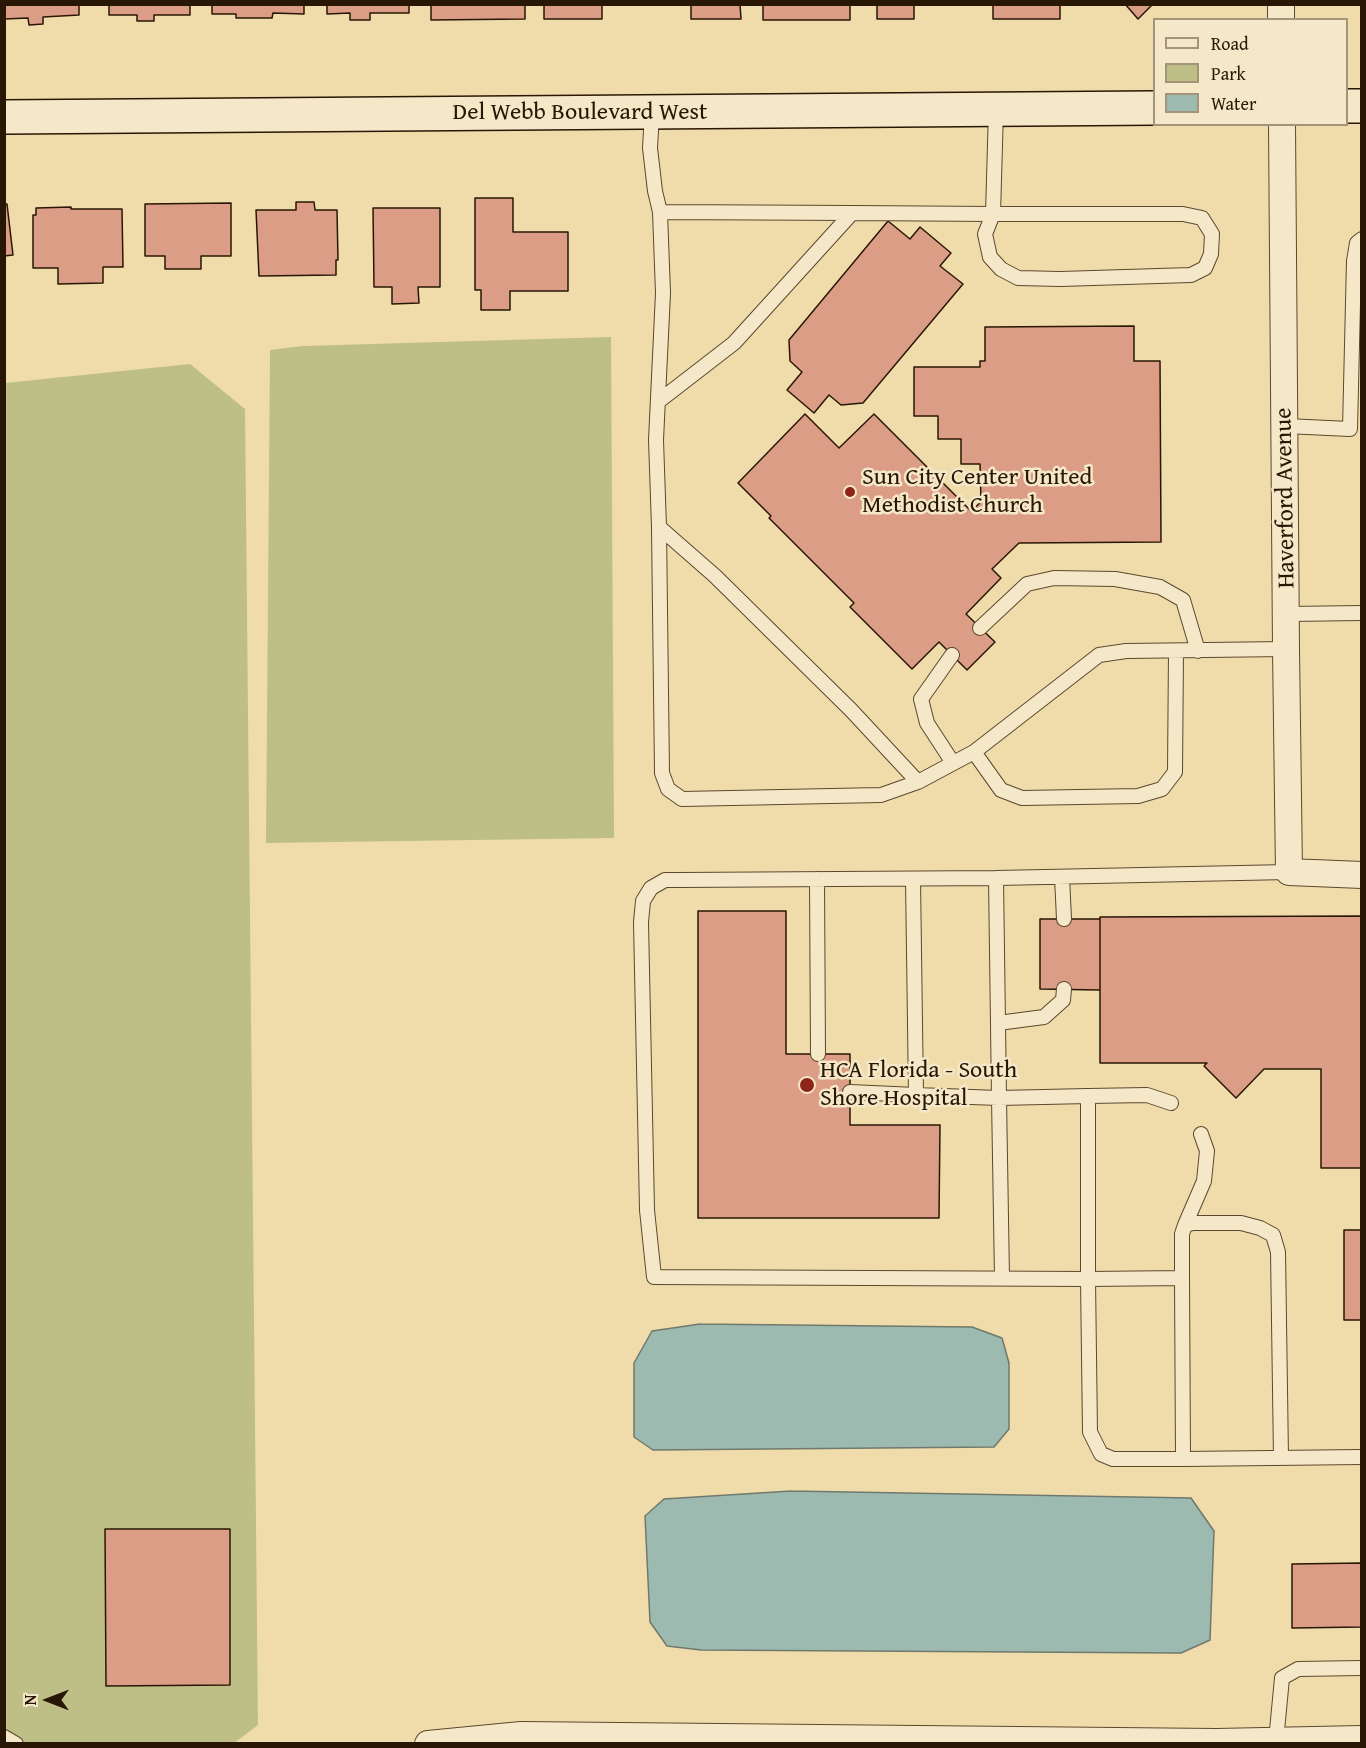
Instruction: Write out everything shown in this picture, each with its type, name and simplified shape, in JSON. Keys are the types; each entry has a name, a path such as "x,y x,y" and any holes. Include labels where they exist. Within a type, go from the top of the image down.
{"street":[{"name":"Del Webb Boulevard West","path":"4,117 1153,108"},
{"name":"Haverford Avenue","path":"1282,126 1289,872"},
{"path":"1289,872 1362,875"},
{"path":"428,1743 520,1735 610,1740 1216,1743 1362,1739"}],"lane":[{"path":"660,212 993,214 1183,214 1202,218 1212,234 1211,254 1205,268 1191,275 1060,279 1018,278 1001,269 990,257 986,234 993,214 996,110"},
{"path":"652,113 650,148 660,212 663,293 656,440 662,773 668,789 682,799 881,795 918,782 974,752 1099,655 1126,651 1286,649"},
{"path":"659,401 734,344 852,213"},
{"path":"1285,426 1350,429 1354,261 1357,243 1362,239"},
{"path":"659,527 715,576 851,710 918,782"},
{"path":"980,628 1027,584 1054,578 1115,579 1160,587 1183,600 1198,651"},
{"path":"1287,614 1362,613"},
{"path":"974,752 1002,790 1022,798 1138,796 1162,789 1175,772 1176,651"},
{"path":"952,655 921,699 927,723 953,763"},
{"path":"1182,1278 654,1277 647,1210 641,922 643,902 651,888 665,880 996,878 1289,872"},
{"path":"1062,877 1064,919"},
{"path":"996,878 1002,1278"},
{"path":"817,879 818,1054"},
{"path":"913,879 916,1095"},
{"path":"998,1023 1044,1017 1063,1000 1064,989"},
{"path":"850,1092 999,1098 1147,1095 1171,1103"},
{"path":"1088,1096 1090,1432 1101,1454 1113,1459 1362,1457"},
{"path":"1183,1459 1182,1234 1204,1181 1207,1151 1201,1134"},
{"path":"1185,1225 1241,1223 1260,1228 1273,1235 1278,1252 1281,1458"},
{"path":"1276,1741 1282,1678 1298,1669 1362,1668"},
{"path":"4,1737 16,1743"}],"green space":[{"path":"611,337 614,838 266,843 270,350 303,346"},
{"path":"190,364 245,409 258,1725 234,1743 5,1744 5,383"}],"water":[{"path":"700,1324 972,1327 1002,1338 1009,1363 1009,1429 994,1447 653,1450 634,1437 634,1363 652,1331"},
{"path":"791,1491 1191,1498 1214,1531 1210,1640 1181,1653 701,1650 667,1646 650,1622 645,1516 664,1499"}],"building":[{"path":"4,4 79,4 79,15 43,17 43,24 29,25 28,18 4,19"},
{"path":"109,4 190,4 190,15 154,15 154,21 137,21 137,15 109,15"},
{"path":"212,4 304,4 304,14 273,13 272,18 236,18 236,14 212,14"},
{"path":"327,4 409,4 409,13 370,13 370,20 350,20 350,13 327,14"},
{"path":"431,4 525,4 525,19 431,20"},
{"path":"544,4 631,5 602,5 602,19 544,19"},
{"path":"691,4 740,4 741,19 691,19"},
{"path":"763,4 850,4 850,20 763,20"},
{"path":"877,4 934,4 914,5 914,19 877,19"},
{"path":"993,4 1060,4 1060,19 993,19"},
{"path":"1125,4 1153,4 1138,19"},
{"path":"475,198 513,198 513,232 568,232 568,291 510,291 510,310 481,310 481,290 475,290"},
{"path":"296,202 314,202 315,210 337,210 336,275 259,276 256,210 296,210"},
{"path":"231,203 231,256 201,256 201,269 165,269 165,256 145,256 145,204"},
{"path":"7,204 13,255 4,256 4,205"},
{"path":"71,207 71,209 122,209 123,267 103,267 103,283 58,284 58,268 33,268 33,215 36,215 36,208"},
{"path":"373,208 440,208 440,287 418,287 419,303 392,304 392,287 374,287"},
{"name":"Sun City Center United Methodist Church","path":"888,221 910,239 920,227 951,253 940,266 963,284 863,403 841,405 829,395 814,413 787,390 802,372 790,361 789,340"},
{"name":"Sun City Center United Methodist Church","path":"1134,326 1134,361 1160,361 1161,542 1019,543 992,569 1001,578 966,614 995,642 967,670 939,642 912,669 850,607 854,603 769,518 771,516 738,483 805,414 839,448 874,414 971,511 981,502 980,464 961,464 961,439 938,439 938,416 914,416 914,367 980,367 980,361 985,361 985,327"},
{"path":"698,911 786,911 786,1054 850,1054 850,1125 940,1125 939,1218 698,1218"},
{"path":"1362,916 1362,1168 1321,1168 1321,1069 1264,1069 1236,1098 1204,1066 1207,1063 1100,1063 1100,917"},
{"path":"1040,919 1100,919 1100,990 1040,989"},
{"path":"1344,1230 1362,1230 1362,1320 1344,1320"},
{"path":"105,1529 230,1529 230,1685 106,1686"},
{"path":"1362,1563 1362,1627 1292,1628 1292,1564"}],"place":[{"name":"Sun City Center United Methodist Church","path":"850,492"},
{"name":"HCA Florida - South Shore Hospital","path":"807,1085"}]}
